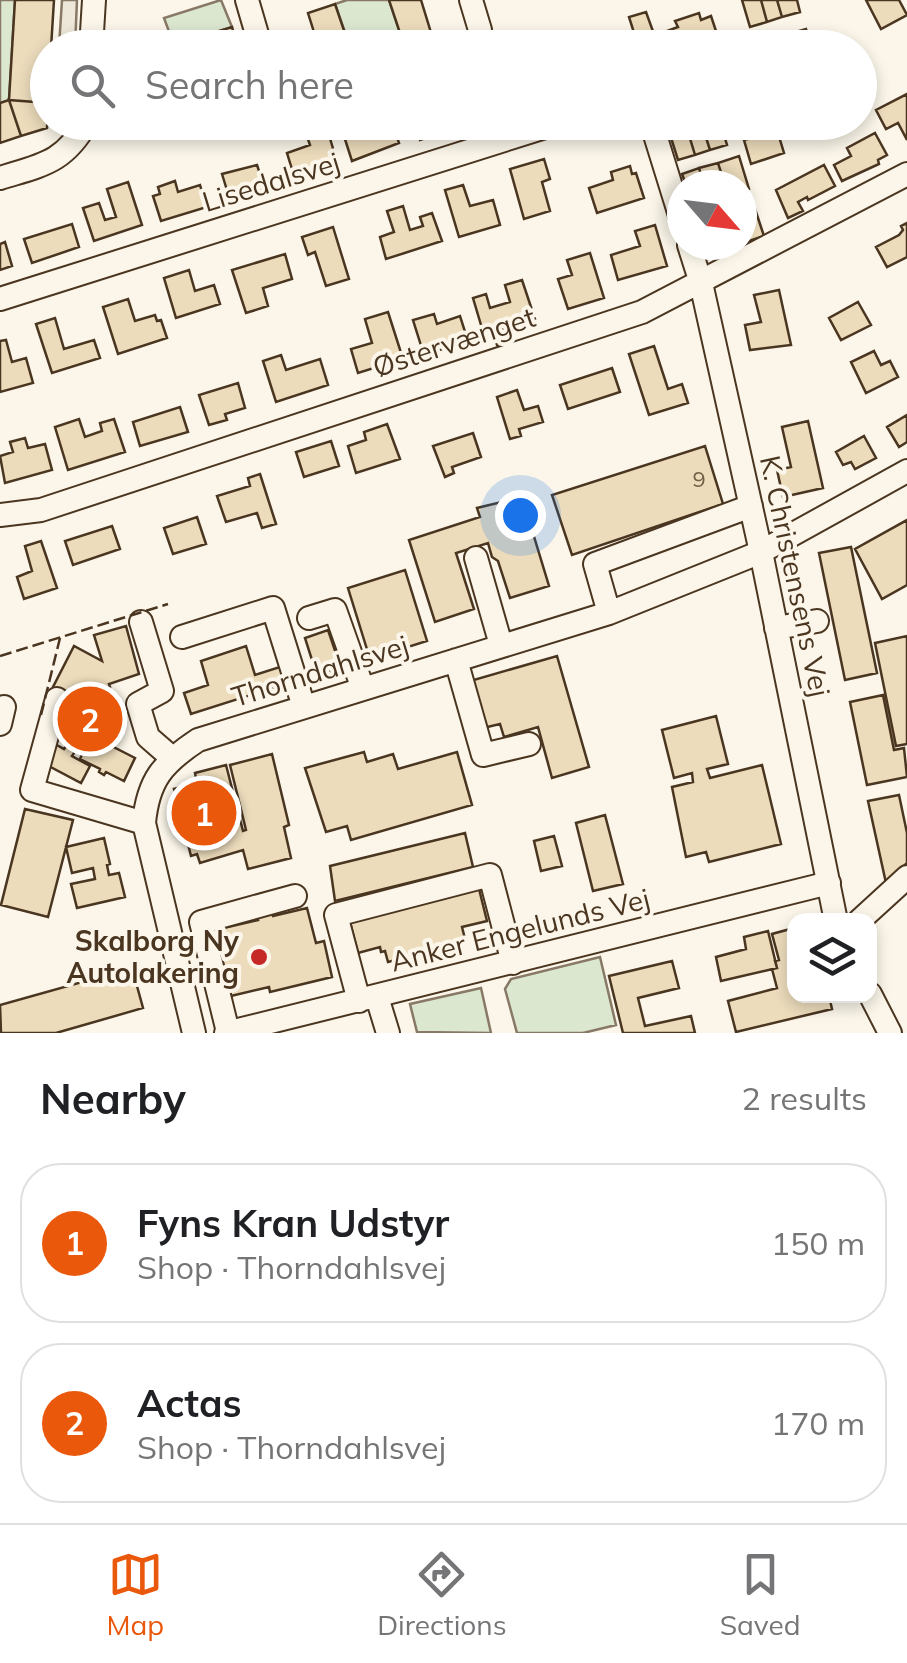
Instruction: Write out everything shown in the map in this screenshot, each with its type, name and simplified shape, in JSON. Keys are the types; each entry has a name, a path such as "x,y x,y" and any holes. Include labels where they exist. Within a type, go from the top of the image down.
{"street":[{"path":"92,30 94,0"},
{"path":"246,0 256,30"},
{"path":"471,0 480,30"},
{"path":"0,178 58,160 77,140"},
{"name":"Lisedalsvej","path":"0,299 504,140"},
{"path":"657,140 667,174"},
{"name":"Østervænget","path":"0,515 41,510 642,312 907,174"},
{"name":"K. Christensens Vej","path":"694,260 761,552 835,913"},
{"name":"Thorndahlsvej","path":"194,1033 144,823 146,798 158,774 172,758 198,740 609,613 761,552 907,471"},
{"path":"609,613 595,564 750,506"},
{"path":"476,558 501,645"},
{"path":"182,636 273,608 304,707"},
{"path":"309,618 335,610 363,689"},
{"path":"776,628 817,621"},
{"path":"142,622 162,690 138,704 148,737 172,758"},
{"path":"456,660 483,755 529,744"},
{"path":"57,699 32,790 144,823"},
{"path":"388,1033 368,999 336,915 490,875 513,962"},
{"path":"867,913 907,877"},
{"name":"Anker Engelunds Vej","path":"227,1033 829,883"},
{"path":"227,1033 201,922 294,896"},
{"path":"875,1003 890,1033"}],"green space":[{"path":"0,0 15,0 9,100 0,103"},
{"path":"221,0 232,27 168,30 164,18"},
{"path":"347,0 389,0 399,30 344,30 335,4"},
{"path":"600,957 616,1025 583,1033 517,1033 505,989 511,979"},
{"path":"481,988 491,1033 417,1032 410,1004"}],"shaded area":[{"path":"62,0 77,0 76,30 60,30"}],"building":[{"path":"15,0 54,0 52,30 30,30 30,102 9,100"},
{"path":"389,0 421,0 430,30 399,30"},
{"path":"742,0 761,0 767,22 750,27"},
{"path":"761,0 777,0 782,17 767,22"},
{"path":"777,0 797,0 800,12 782,17"},
{"path":"866,0 899,0 907,15 881,29"},
{"path":"335,4 344,30 313,30 308,13"},
{"path":"646,12 652,30 633,30 629,17"},
{"path":"699,13 701,20 711,16 716,30 670,30 678,27 675,21"},
{"path":"907,94 907,140 898,123 886,129 877,109"},
{"path":"9,100 21,136 0,143 0,103"},
{"path":"9,100 30,102 30,133 21,136"},
{"path":"877,137 887,155 878,160 879,164 842,181 834,165 851,156 847,148 862,140 877,140"},
{"path":"308,140 330,140 338,165 295,179 287,153 310,145"},
{"path":"345,140 398,140 399,143 352,161"},
{"path":"672,140 690,140 695,155 678,160"},
{"path":"690,140 707,140 710,150 695,155"},
{"path":"707,140 725,140 727,145 710,150"},
{"path":"744,140 780,140 784,153 751,164"},
{"path":"739,156 743,170 720,170 718,163"},
{"path":"544,159 550,179 542,182 550,211 524,219 510,169"},
{"path":"718,163 720,170 700,170"},
{"path":"257,165 265,189 230,200 222,174"},
{"path":"824,165 835,186 798,202 803,211 788,218 776,190"},
{"path":"630,166 644,198 597,213 589,188 613,180 611,172"},
{"path":"175,181 178,192 200,185 207,207 161,221 153,196 160,194 158,187"},
{"path":"128,182 142,225 94,241 83,208 99,203 105,220 116,217 107,189"},
{"path":"463,185 470,206 493,200 500,225 459,237 445,190"},
{"path":"403,206 410,230 423,226 420,217 432,213 442,241 386,259 380,237 394,232 387,211"},
{"path":"757,215 764,236 757,238"},
{"path":"907,223 907,257 887,267 876,247 899,235 901,226"},
{"path":"72,224 79,247 32,263 24,239"},
{"path":"655,225 667,266 618,280 611,255 640,246 635,231"},
{"path":"333,227 349,279 326,286 315,252 308,255 302,237"},
{"path":"5,242 12,266 0,270 0,244"},
{"path":"590,253 604,298 568,309 558,279 572,275 567,260"},
{"path":"285,254 292,279 263,288 268,306 246,313 232,270"},
{"path":"189,270 195,291 214,285 220,304 176,318 164,278"},
{"path":"522,280 535,319 503,329 507,342 497,345 493,332 484,335 473,298 486,294 490,308 510,302 505,285"},
{"path":"779,290 791,345 750,350 745,325 761,322 754,295"},
{"path":"128,299 135,321 155,315 157,321 161,320 167,338 118,354 103,307"},
{"path":"858,302 871,325 841,340 829,318"},
{"path":"388,312 403,359 358,373 351,349 372,343 365,319"},
{"path":"434,314 437,324 460,316 468,341 424,355 413,320"},
{"path":"55,318 64,349 94,340 100,358 52,373 36,324"},
{"path":"6,340 12,362 26,358 33,383 0,392 0,341"},
{"path":"654,346 668,389 682,384 688,403 649,415 629,354"},
{"path":"874,351 881,365 890,361 898,377 866,393 851,362"},
{"path":"281,355 286,370 320,359 328,385 276,402 263,361"},
{"path":"612,368 620,392 568,409 560,385"},
{"path":"238,383 245,408 225,414 227,420 209,425 199,395"},
{"path":"517,390 524,410 538,406 543,422 519,429 521,436 510,439 497,397"},
{"path":"180,407 188,432 140,446 133,422"},
{"path":"907,415 907,442 899,447 887,427"},
{"path":"79,419 85,437 102,431 100,423 114,419 125,452 68,470 55,427"},
{"path":"808,421 823,488 783,497 777,470 791,467 782,427"},
{"path":"387,424 400,459 356,473 348,446 366,440 364,432"},
{"path":"473,433 481,457 452,467 454,473 445,477 433,446"},
{"path":"864,436 876,458 855,469 851,462 843,465 836,452"},
{"path":"25,438 28,448 45,444 52,470 5,483 0,456 13,452 10,442"},
{"path":"331,441 339,466 304,477 296,452"},
{"path":"705,446 723,504 572,555 552,495"},
{"path":"260,474 276,524 262,528 257,513 226,522 217,496 250,486 248,478"},
{"path":"522,497 549,586 510,598 488,543 456,553 474,609 435,622 409,540 480,517 477,508"},
{"path":"197,517 206,544 173,554 164,528"},
{"path":"907,520 907,585 882,599 855,549"},
{"path":"112,526 120,549 73,565 65,541"},
{"path":"41,541 57,588 24,599 17,577 32,571 25,546"},
{"path":"851,547 877,673 845,680 819,553"},
{"path":"405,570 427,641 370,659 348,588"},
{"path":"126,626 139,674 109,684 113,697 94,737 135,758 124,781 106,772 104,775 80,759 84,750 78,747 72,756 90,766 81,783 45,764 55,744 64,749 69,742 55,734 74,698 53,687 74,646 102,661 94,635"},
{"path":"328,630 341,668 317,676 305,638"},
{"path":"907,636 907,744 896,746 875,643"},
{"path":"246,646 255,675 286,665 291,682 191,714 184,693 208,685 201,661"},
{"path":"557,656 589,767 552,778 538,727 504,737 500,724 483,728 470,681"},
{"path":"883,695 894,750 904,748 907,777 867,785 850,702"},
{"path":"716,716 728,764 707,769 710,778 762,765 781,844 709,862 706,852 686,857 672,787 693,782 692,773 674,778 662,730"},
{"path":"364,752 367,762 393,754 398,769 457,752 472,805 351,840 347,826 326,832 305,768"},
{"path":"272,754 289,825 284,827 291,858 248,869 243,850 200,863 197,854 191,856 174,789 197,783 195,773 226,765 243,831 246,830 230,765"},
{"path":"899,795 907,833 907,863 886,883 868,801"},
{"path":"25,809 73,820 48,917 1,905"},
{"path":"605,815 623,884 593,891 576,823"},
{"path":"465,833 473,867 335,901 330,866"},
{"path":"554,836 562,866 541,871 534,841"},
{"path":"104,838 109,875 119,873 125,897 77,908 71,884 95,879 93,868 72,873 66,847"},
{"path":"479,889 487,921 462,927 466,943 388,962 380,947 358,953 350,922"},
{"path":"307,908 316,943 324,941 332,977 270,992 269,987 231,996 215,930 258,920 256,914 271,910 273,916"},
{"path":"787,930 787,1003 831,1003 832,1009 736,1032 728,1001 777,988 772,969 777,968 775,961 779,960 772,934"},
{"path":"768,931 777,968 721,981 716,957 746,949 744,937"},
{"path":"672,961 679,988 638,998 645,1026 691,1016 695,1033 623,1033 609,976"},
{"path":"132,968 143,1008 56,1033 1,1033 0,1005"}],"fence":[{"path":"0,656 168,604"},
{"path":"41,715 60,638"}],"place":[{"name":"Actas","path":"90,719"},
{"name":"Fyns Kran Udstyr","path":"204,813"},
{"name":"Skalborg Ny Autolakering","path":"259,957"}]}
